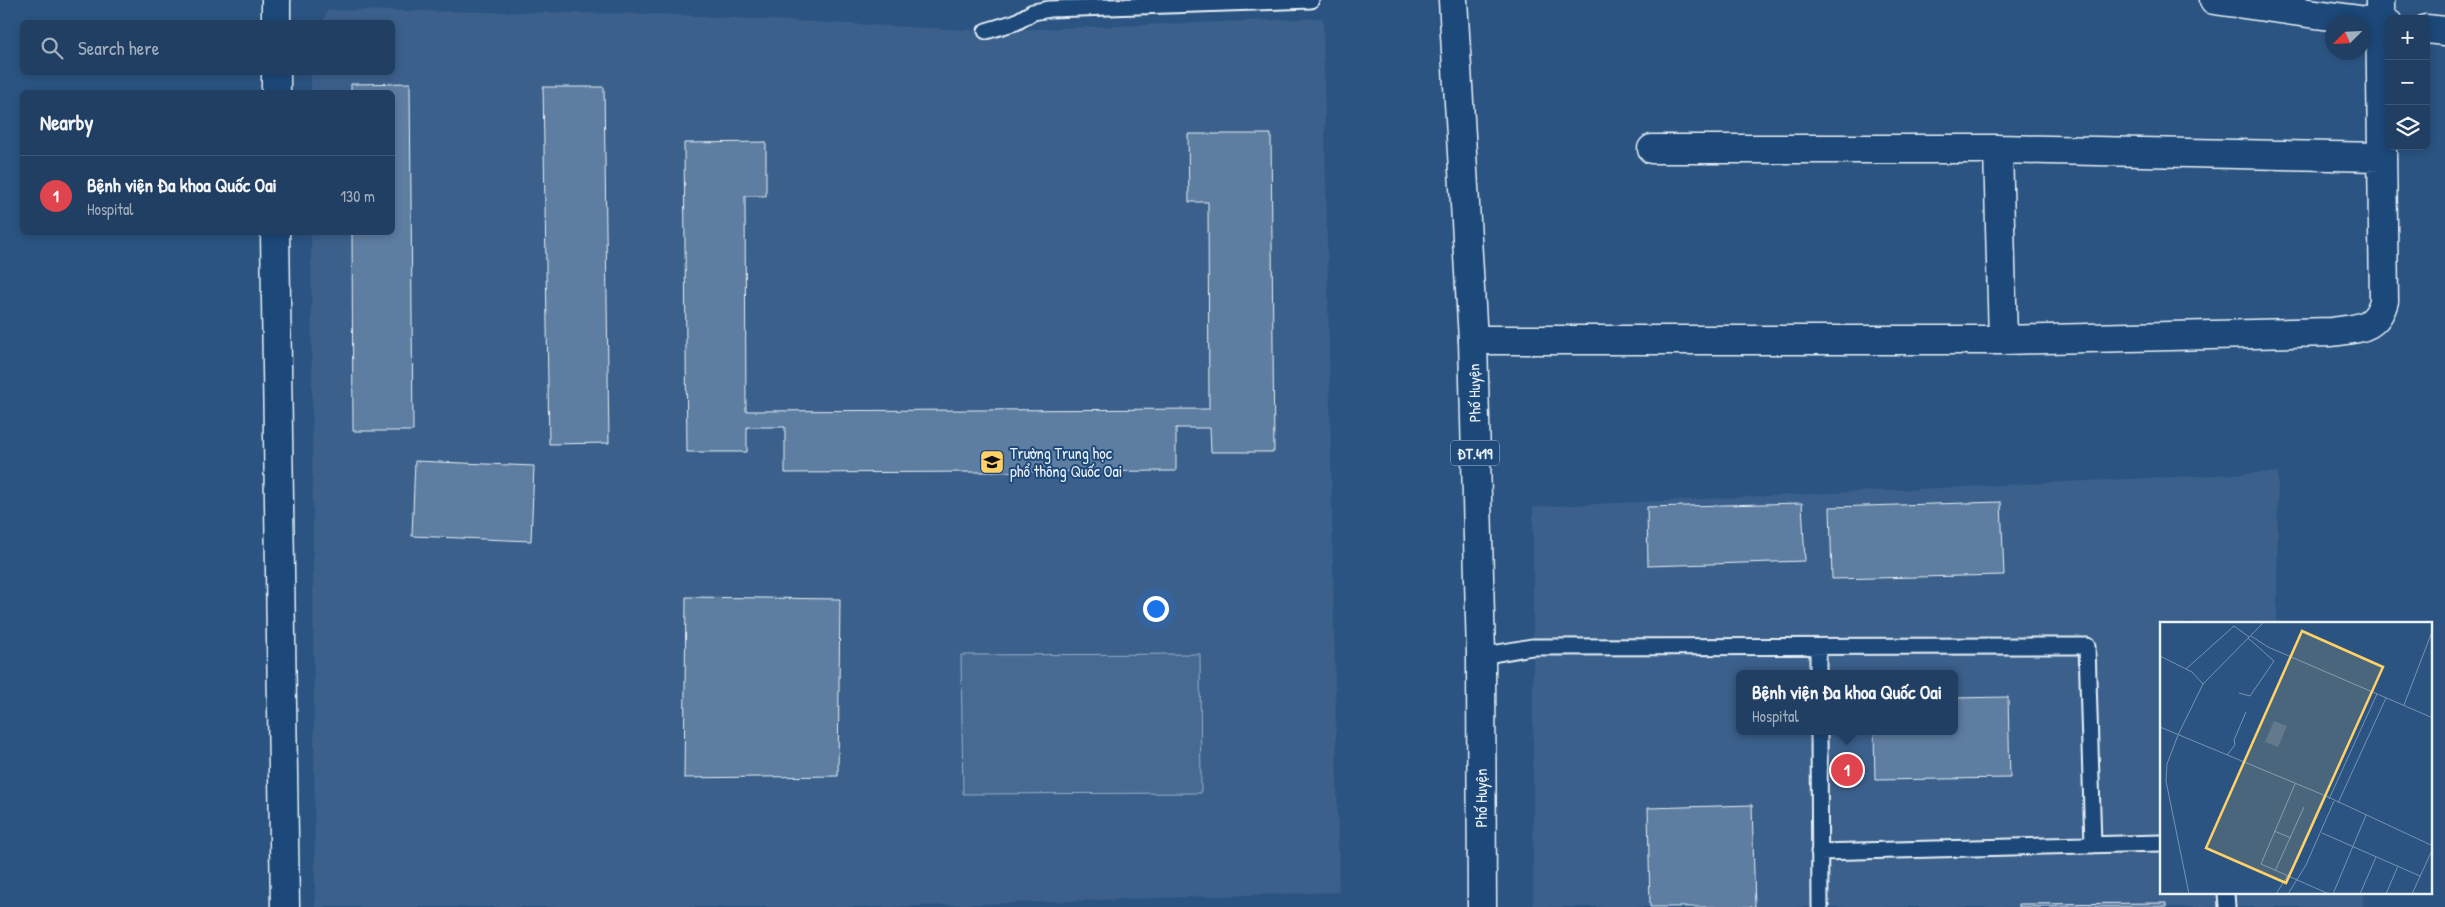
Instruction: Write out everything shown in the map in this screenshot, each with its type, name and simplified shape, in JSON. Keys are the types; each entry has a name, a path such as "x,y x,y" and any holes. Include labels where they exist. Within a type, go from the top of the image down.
{"street":[{"path":"276,0 276,20"},
{"name":"Phố Huyện","path":"1453,0 1472,340 1480,656 1482,907"},
{"path":"1472,340 2004,340 2332,332 2367,325 2380,316 2384,301 2381,157 2384,15 2214,0"},
{"path":"2430,29 2445,31"},
{"path":"276,75 276,90"},
{"path":"1652,149 1998,149 2381,157"},
{"path":"1998,149 2004,340"},
{"path":"275,235 284,907"}],"lane":[{"path":"986,31 1016,22 1033,12 1050,9 1311,0"},
{"path":"1818,646 1818,670"},
{"path":"1480,656 1532,647 2087,646 2093,845"},
{"path":"1819,735 1820,907"},
{"path":"1820,852 2160,844"},
{"path":"2226,894 2227,907"}],"shaded area":[{"name":"Trường Trung học phổ thông Quốc Oai","path":"328,10 660,14 986,31 1323,18 1339,892 892,907 315,907 311,235 395,235 395,90 311,90 311,75 395,75 395,20 324,20"},
{"path":"2278,472 2277,622 2160,622 2160,894 2364,894 2363,907 1533,907 1533,507"},
{"path":"1200,654 1201,793 963,794 961,655"}],"building":[{"path":"410,83 413,431 353,431 352,235 395,235 395,90 351,90 351,84"},
{"path":"543,87 604,87 609,443 549,444"},
{"path":"1188,134 1271,134 1274,452 1211,452 1210,428 1176,428 1176,471 785,473 785,427 747,427 747,452 687,452 684,143 766,142 766,196 745,196 746,411 1209,409 1208,202 1189,202"},
{"path":"415,461 534,466 531,541 412,536"},
{"path":"2001,502 2004,575 1832,579 1830,507"},
{"path":"1802,503 1805,561 1648,566 1647,507"},
{"path":"686,597 840,599 838,776 684,778"},
{"path":"2008,697 2010,778 1875,780 1874,735 1958,735 1958,698"},
{"path":"1752,805 1755,907 1650,907 1648,808"},
{"path":"2166,903 2166,907 2019,907 2019,904"}],"place":[{"name":"Trường Trung học phổ thông Quốc Oai","path":"992,462"},
{"name":"Bệnh viện Đa khoa Quốc Oai","path":"1847,770"}]}
